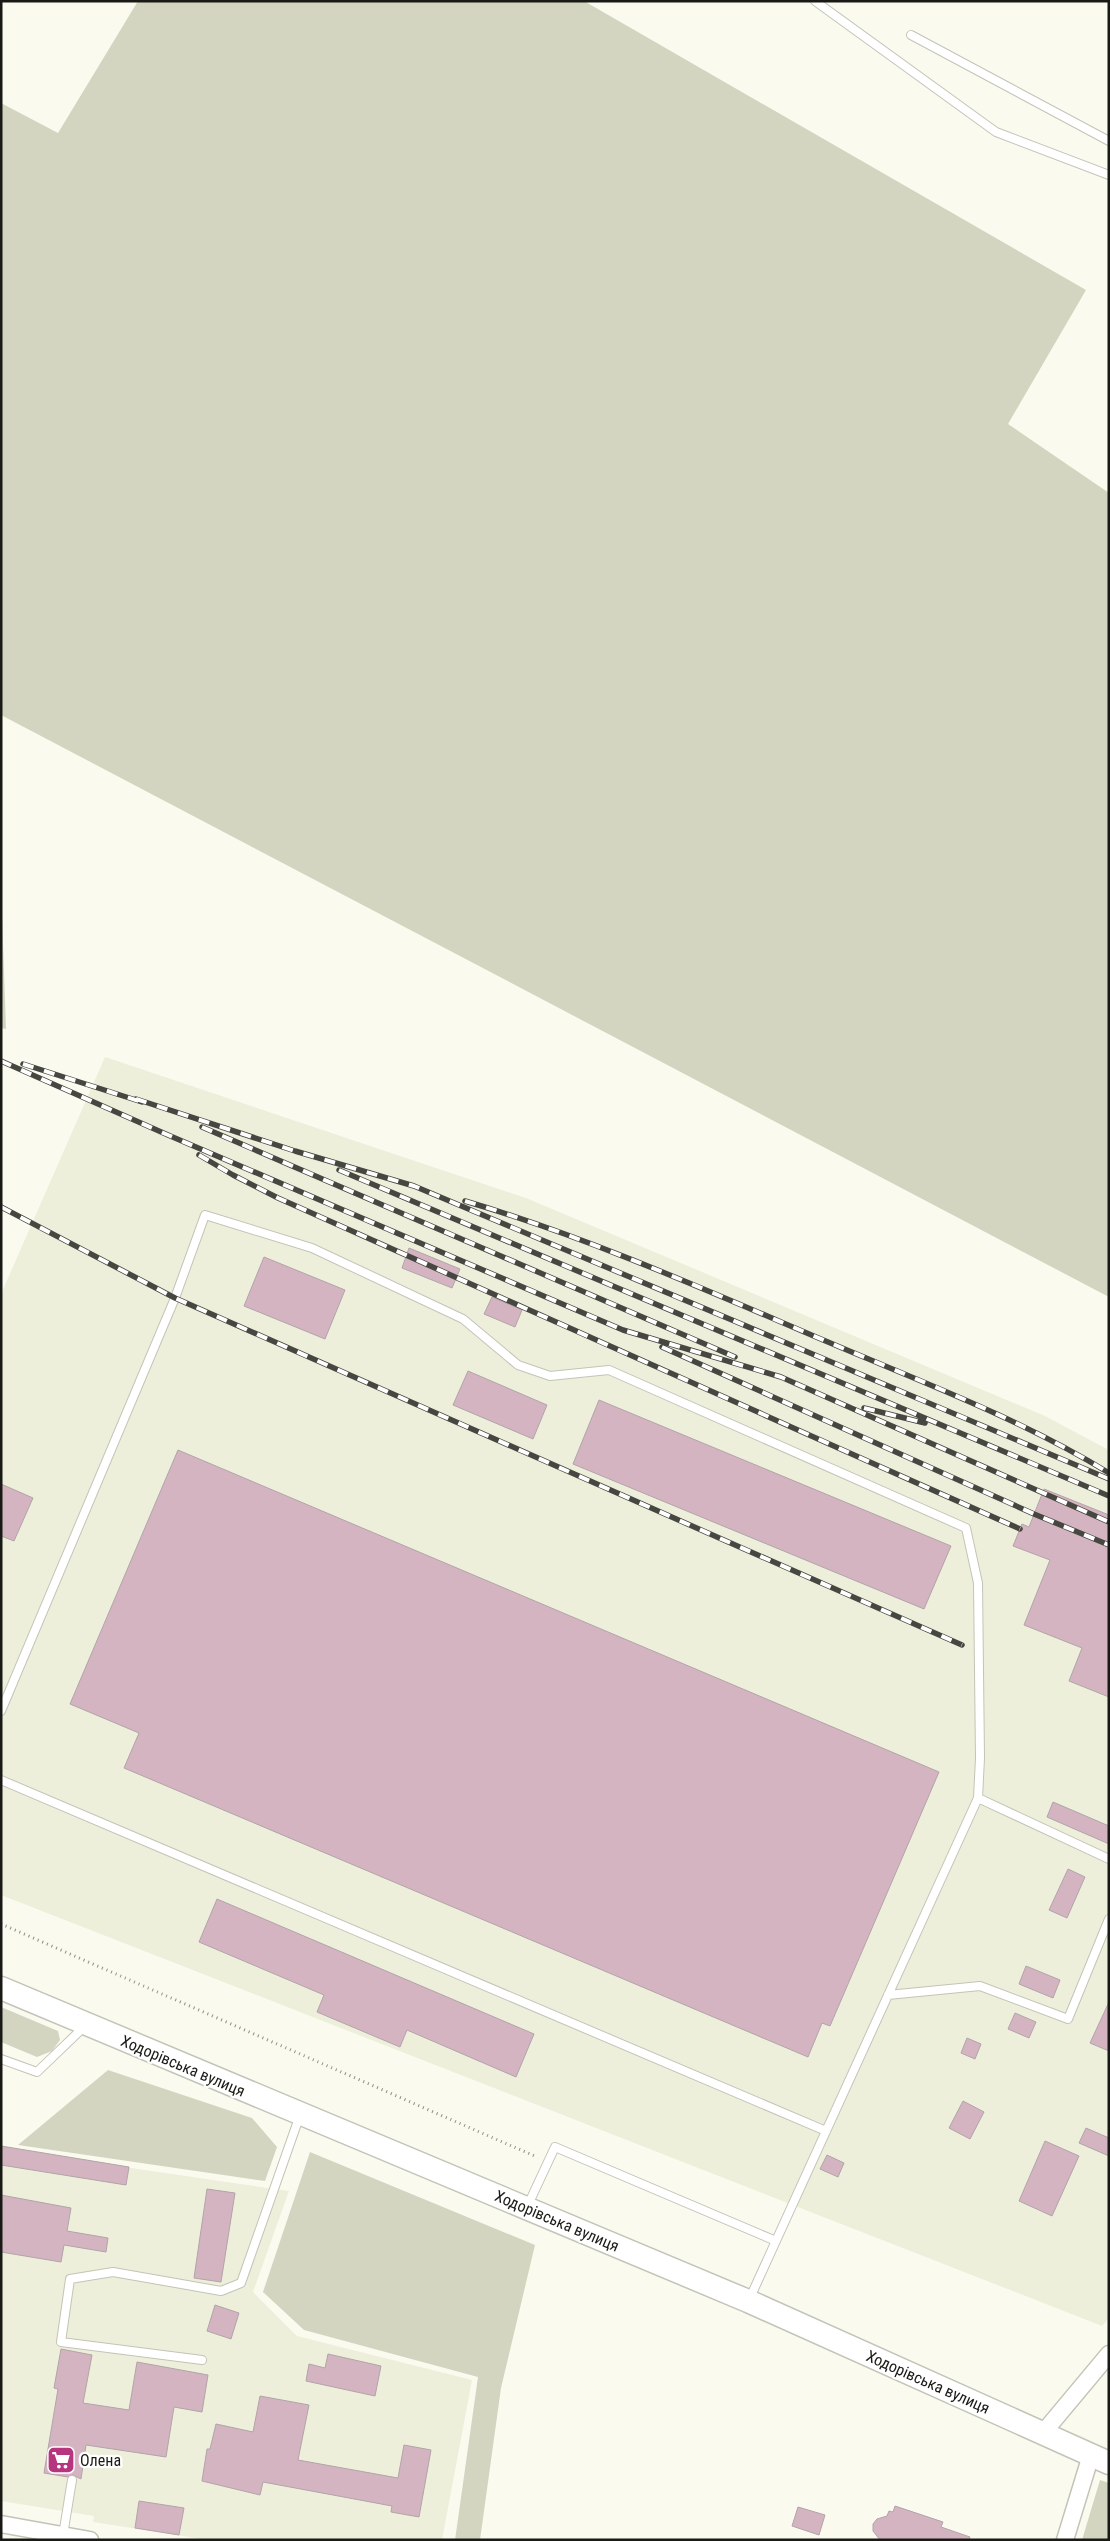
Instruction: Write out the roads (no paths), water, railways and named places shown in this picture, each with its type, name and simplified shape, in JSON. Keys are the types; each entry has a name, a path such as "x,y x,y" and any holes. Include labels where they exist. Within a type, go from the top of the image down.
{"main road":[{"name":"Ходорівська вулиця","path":"1,1988 300,2115 748,2301 1100,2459"}],"street":[{"path":"1042,2433 1109,2354"},
{"path":"1066,2540 1100,2459"},
{"path":"1,2524 90,2540"}],"lane":[{"path":"815,1 996,132 1109,176"},
{"path":"911,35 1109,141"},
{"path":"1,1711 175,1298 205,1215 312,1248 463,1319 518,1365 550,1376 609,1370 966,1528 978,1583 980,1758 978,1798 748,2301"},
{"path":"1,1780 826,2131"},
{"path":"978,1798 1109,1859"},
{"path":"888,1995 980,1986 1068,2019 1109,1918"},
{"path":"1,2059 37,2072 86,2025"},
{"path":"202,2360 61,2342 70,2279 113,2272 221,2291 241,2282 300,2115"},
{"path":"527,2208 555,2147 776,2241"},
{"path":"63,2535 72,2480"}],"railway":[{"path":"1,1061 168,1135 623,1330 781,1377 1109,1522"},
{"path":"23,1064 142,1102"},
{"path":"136,1099 295,1151 414,1186 1109,1479"},
{"path":"202,1127 735,1357"},
{"path":"199,1155 278,1198 1020,1529"},
{"path":"339,1170 1109,1496"},
{"path":"465,1201 558,1231 603,1248 935,1387 1041,1435 1109,1473"},
{"path":"1,1207 175,1298 962,1645"},
{"path":"662,1347 1034,1514 1109,1545"},
{"path":"864,1408 925,1423"}],"place":[{"name":"Олена","path":"61,2460"}]}
